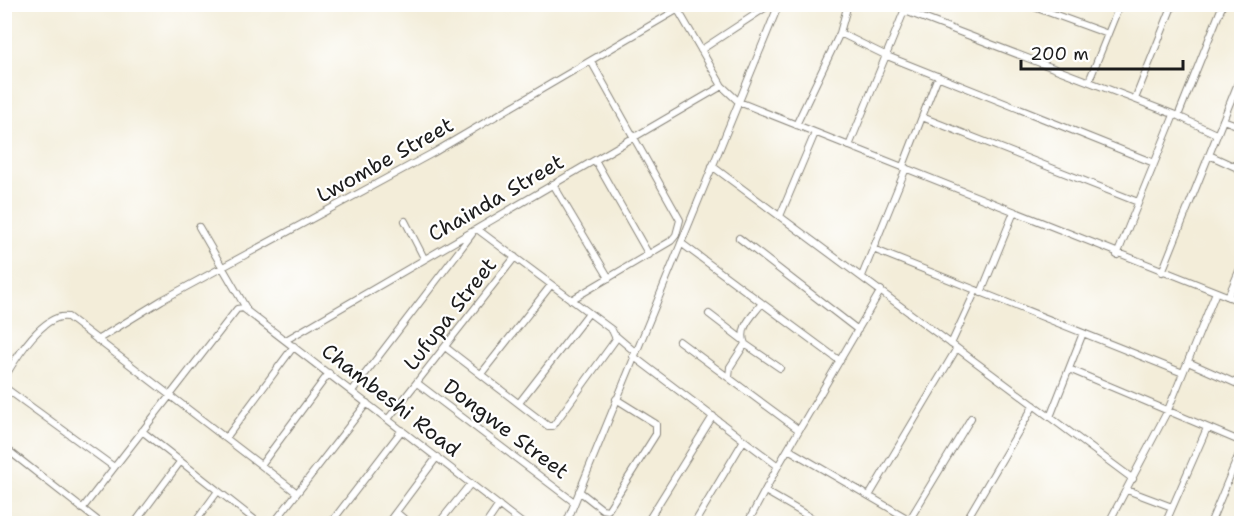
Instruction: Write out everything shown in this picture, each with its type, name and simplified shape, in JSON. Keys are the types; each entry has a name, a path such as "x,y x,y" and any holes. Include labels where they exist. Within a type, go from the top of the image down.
{"street":[{"name":"Lwombe Street","path":"97,340 222,268 433,153 687,4"},
{"path":"701,50 771,4"},
{"path":"566,524 779,4"},
{"path":"796,125 840,33 848,4"},
{"path":"1026,4 1108,34"},
{"path":"1089,81 1120,4"},
{"path":"1135,99 1173,4"},
{"path":"1117,255 1223,4"},
{"path":"849,146 906,8 1176,115 1216,134"},
{"path":"678,10 723,86 739,102 1117,255 1242,302"},
{"path":"840,33 887,56 1154,163"},
{"path":"571,300 649,255 677,233 680,220 591,61"},
{"path":"862,276 938,76"},
{"path":"1162,272 1216,134 1241,78"},
{"name":"Chainda Street","path":"286,340 723,86"},
{"path":"922,117 1138,202"},
{"path":"1223,120 1242,127"},
{"path":"780,216 815,133"},
{"path":"1209,155 1242,170"},
{"path":"595,160 649,255"},
{"path":"712,166 1133,479"},
{"path":"553,184 609,278"},
{"path":"869,496 954,346 1014,212"},
{"path":"405,221 424,258"},
{"path":"82,509 237,309 246,308 199,227"},
{"path":"352,391 476,231 515,257 571,300 615,335 634,354 778,466"},
{"path":"677,233 682,241 840,361"},
{"path":"739,238 858,330"},
{"path":"873,249 1183,374"},
{"name":"Lufupa Street","path":"388,419 515,257"},
{"path":"1228,297 1242,264"},
{"path":"482,374 551,285"},
{"path":"747,524 778,466 881,290"},
{"path":"1108,524 1168,410 1216,292"},
{"path":"729,378 730,367 744,342 743,328 762,303"},
{"name":"Chambeshi Road","path":"246,308 523,524"},
{"path":"709,314 780,368"},
{"path":"519,403 588,315"},
{"path":"4,378 31,338 59,316 68,317 297,493"},
{"path":"1050,417 1083,333"},
{"path":"446,347 548,426 553,426 614,344 615,335"},
{"path":"679,341 799,430"},
{"path":"226,438 294,346"},
{"path":"1188,362 1242,386"},
{"path":"1069,369 1242,442"},
{"path":"261,465 329,373"},
{"name":"Dongwe Street","path":"417,382 574,502"},
{"path":"4,387 114,467"},
{"path":"579,491 602,509 608,510 656,434 656,424 616,399"},
{"path":"273,524 367,403"},
{"path":"964,524 1034,405"},
{"path":"646,524 713,416"},
{"path":"910,519 970,418"},
{"path":"1165,524 1207,428"},
{"path":"330,524 402,430"},
{"path":"142,432 260,524"},
{"path":"694,524 744,440"},
{"path":"4,447 102,524"},
{"path":"1210,524 1242,447"},
{"path":"788,449 917,524"},
{"path":"387,524 437,457"},
{"path":"134,524 180,462"},
{"path":"438,524 471,483"},
{"path":"1127,490 1172,507"},
{"path":"194,524 218,491"},
{"path":"765,491 822,524"},
{"path":"486,524 499,505"},
{"path":"396,512 410,524"}]}
